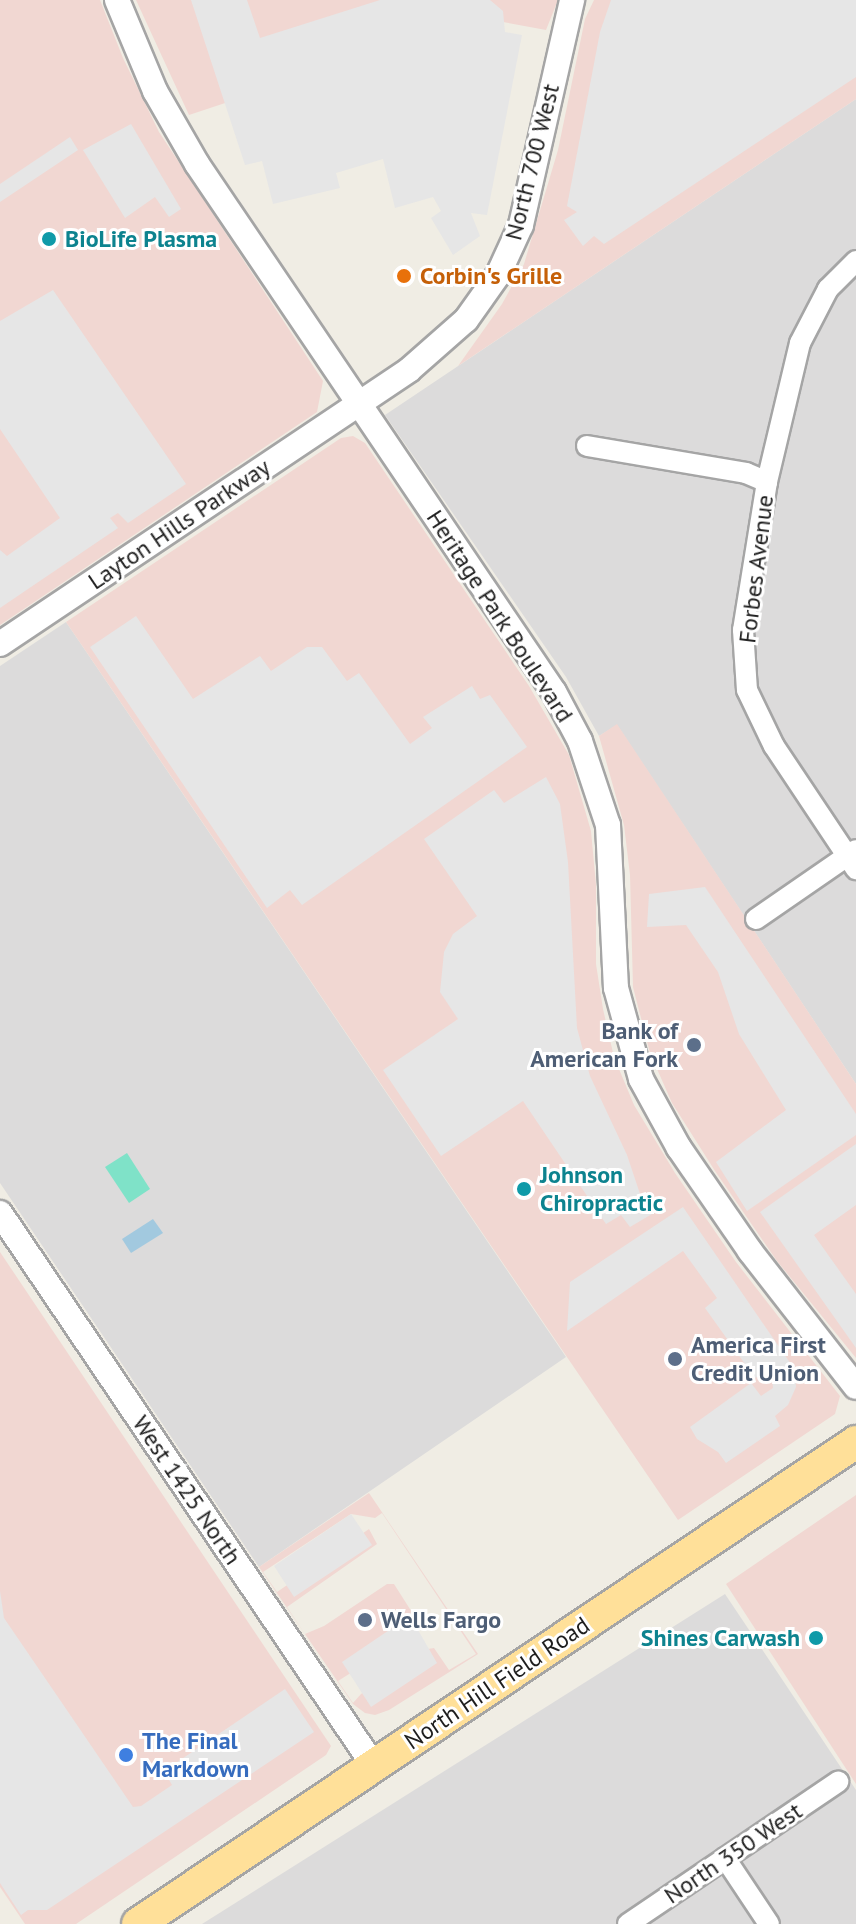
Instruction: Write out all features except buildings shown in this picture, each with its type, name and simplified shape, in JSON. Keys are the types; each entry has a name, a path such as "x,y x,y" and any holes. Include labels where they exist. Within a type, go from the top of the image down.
{"main road":[{"name":"North Hill Field Road","path":"138,1924 856,1442"}],"street":[{"name":"Heritage Park Boulevard","path":"117,0 155,91 197,164 554,692 580,741 608,825 616,988 641,1079 679,1148 750,1251 856,1387"},
{"name":"North 700 West","path":"359,404 437,349 475,310 502,267 528,201 572,0"},
{"name":"Forbes Avenue","path":"853,858 774,746 747,690 743,630 767,482 800,343 828,289 856,261"},
{"name":"Layton Hills Parkway","path":"0,644 359,404"},
{"path":"587,446 746,473 767,482"},
{"path":"756,919 853,858"},
{"name":"West 1425 North","path":"0,1213 374,1766"},
{"name":"North 350 West","path":"628,1924 838,1782"},
{"path":"725,1858 769,1924"}],"shaded area":[{"path":"0,0 100,0 123,58 159,132 323,381 317,412 0,625"},
{"path":"136,0 558,0 546,30 481,18 189,115"},
{"path":"191,0 247,0 260,38 380,0 490,0 503,11 505,32 522,35 487,215 471,213 480,236 453,255 431,218 441,211 433,197 395,208 383,159 336,173 340,188 273,204 262,161 245,165"},
{"path":"594,0 856,0 856,99 458,366 502,304 524,264 558,150 585,19"},
{"path":"611,0 856,0 856,77 604,244 594,236 583,246 564,220 577,212 567,206 600,32"},
{"path":"856,99 856,1084 617,725 599,736 566,677 385,415"},
{"path":"131,124 181,209 169,217 155,197 125,218 83,150"},
{"path":"70,137 78,150 0,202 0,184"},
{"path":"53,290 186,484 128,523 118,513 110,518 118,528 0,608 0,550 7,556 60,518 0,429 0,321"},
{"path":"353,436 365,443 529,686 569,755 591,831 596,885 596,964 603,1009 614,1057 634,1105 675,1173 736,1262 840,1396 835,1414 678,1520 66,622 341,438"},
{"path":"136,616 193,699 260,656 271,671 307,647 322,647 347,681 359,673 410,744 432,728 423,717 472,686 480,699 490,695 527,747 302,905 290,890 267,908 90,647"},
{"path":"66,622 566,1357 259,1567 0,1183 0,666"},
{"path":"617,724 856,1084 856,1358 777,1261 715,1171 672,1103 650,1053 633,987 630,875 624,825 599,736"},
{"path":"546,777 560,804 568,862 577,1028 590,1076 627,1155 641,1197 652,1214 630,1227 621,1215 606,1224 523,1101 441,1156 383,1070 458,1019 440,992 444,952 453,934 477,916 424,839 494,790 504,803"},
{"path":"705,887 856,1114 856,1135 747,1211 716,1162 786,1110 739,1034 718,972 686,925 647,927 649,894"},
{"path":"856,1144 856,1205 814,1235 856,1294 856,1348 760,1212"},
{"path":"683,1207 795,1370 796,1387 788,1405 775,1416 780,1426 726,1463 718,1452 697,1439 690,1427 751,1383 761,1396 773,1388 771,1370 755,1378 705,1308 717,1298 683,1251 567,1331 570,1282"},
{"path":"0,1252 331,1746 326,1755 76,1924 25,1924 0,1887"},
{"path":"369,1493 478,1654 389,1710 375,1715 365,1713 353,1704 259,1567","holes":["382,1513 476,1654 449,1670 434,1648 428,1649 361,1694 353,1703 338,1681 422,1628 394,1584 387,1584 324,1626 305,1634 287,1607 377,1544 369,1529 277,1592 263,1572 351,1514 375,1518"]},
{"path":"856,1495 856,1784 726,1584"},
{"path":"351,1514 372,1545 294,1597 274,1566"},
{"path":"0,1591 4,1618 133,1807 141,1806 172,1785 164,1771 285,1689 314,1732 47,1910 28,1910 21,1915 0,1883"},
{"path":"725,1594 856,1790 856,1924 202,1924"},
{"path":"410,1616 437,1663 371,1707 342,1662"}],"green space":[{"path":"127,1153 150,1189 129,1203 105,1167"}],"water":[{"path":"153,1219 163,1233 131,1253 122,1239"}],"place":[{"name":"BioLife Plasma","path":"49,239"},
{"name":"Corbin's Grille","path":"404,276"},
{"name":"Bank of American Fork","path":"694,1045"},
{"name":"Johnson Chiropractic","path":"524,1189"},
{"name":"America First Credit Union","path":"675,1359"},
{"name":"Wells Fargo","path":"365,1620"},
{"name":"Shines Carwash","path":"816,1638"},
{"name":"The Final Markdown","path":"126,1755"}]}
